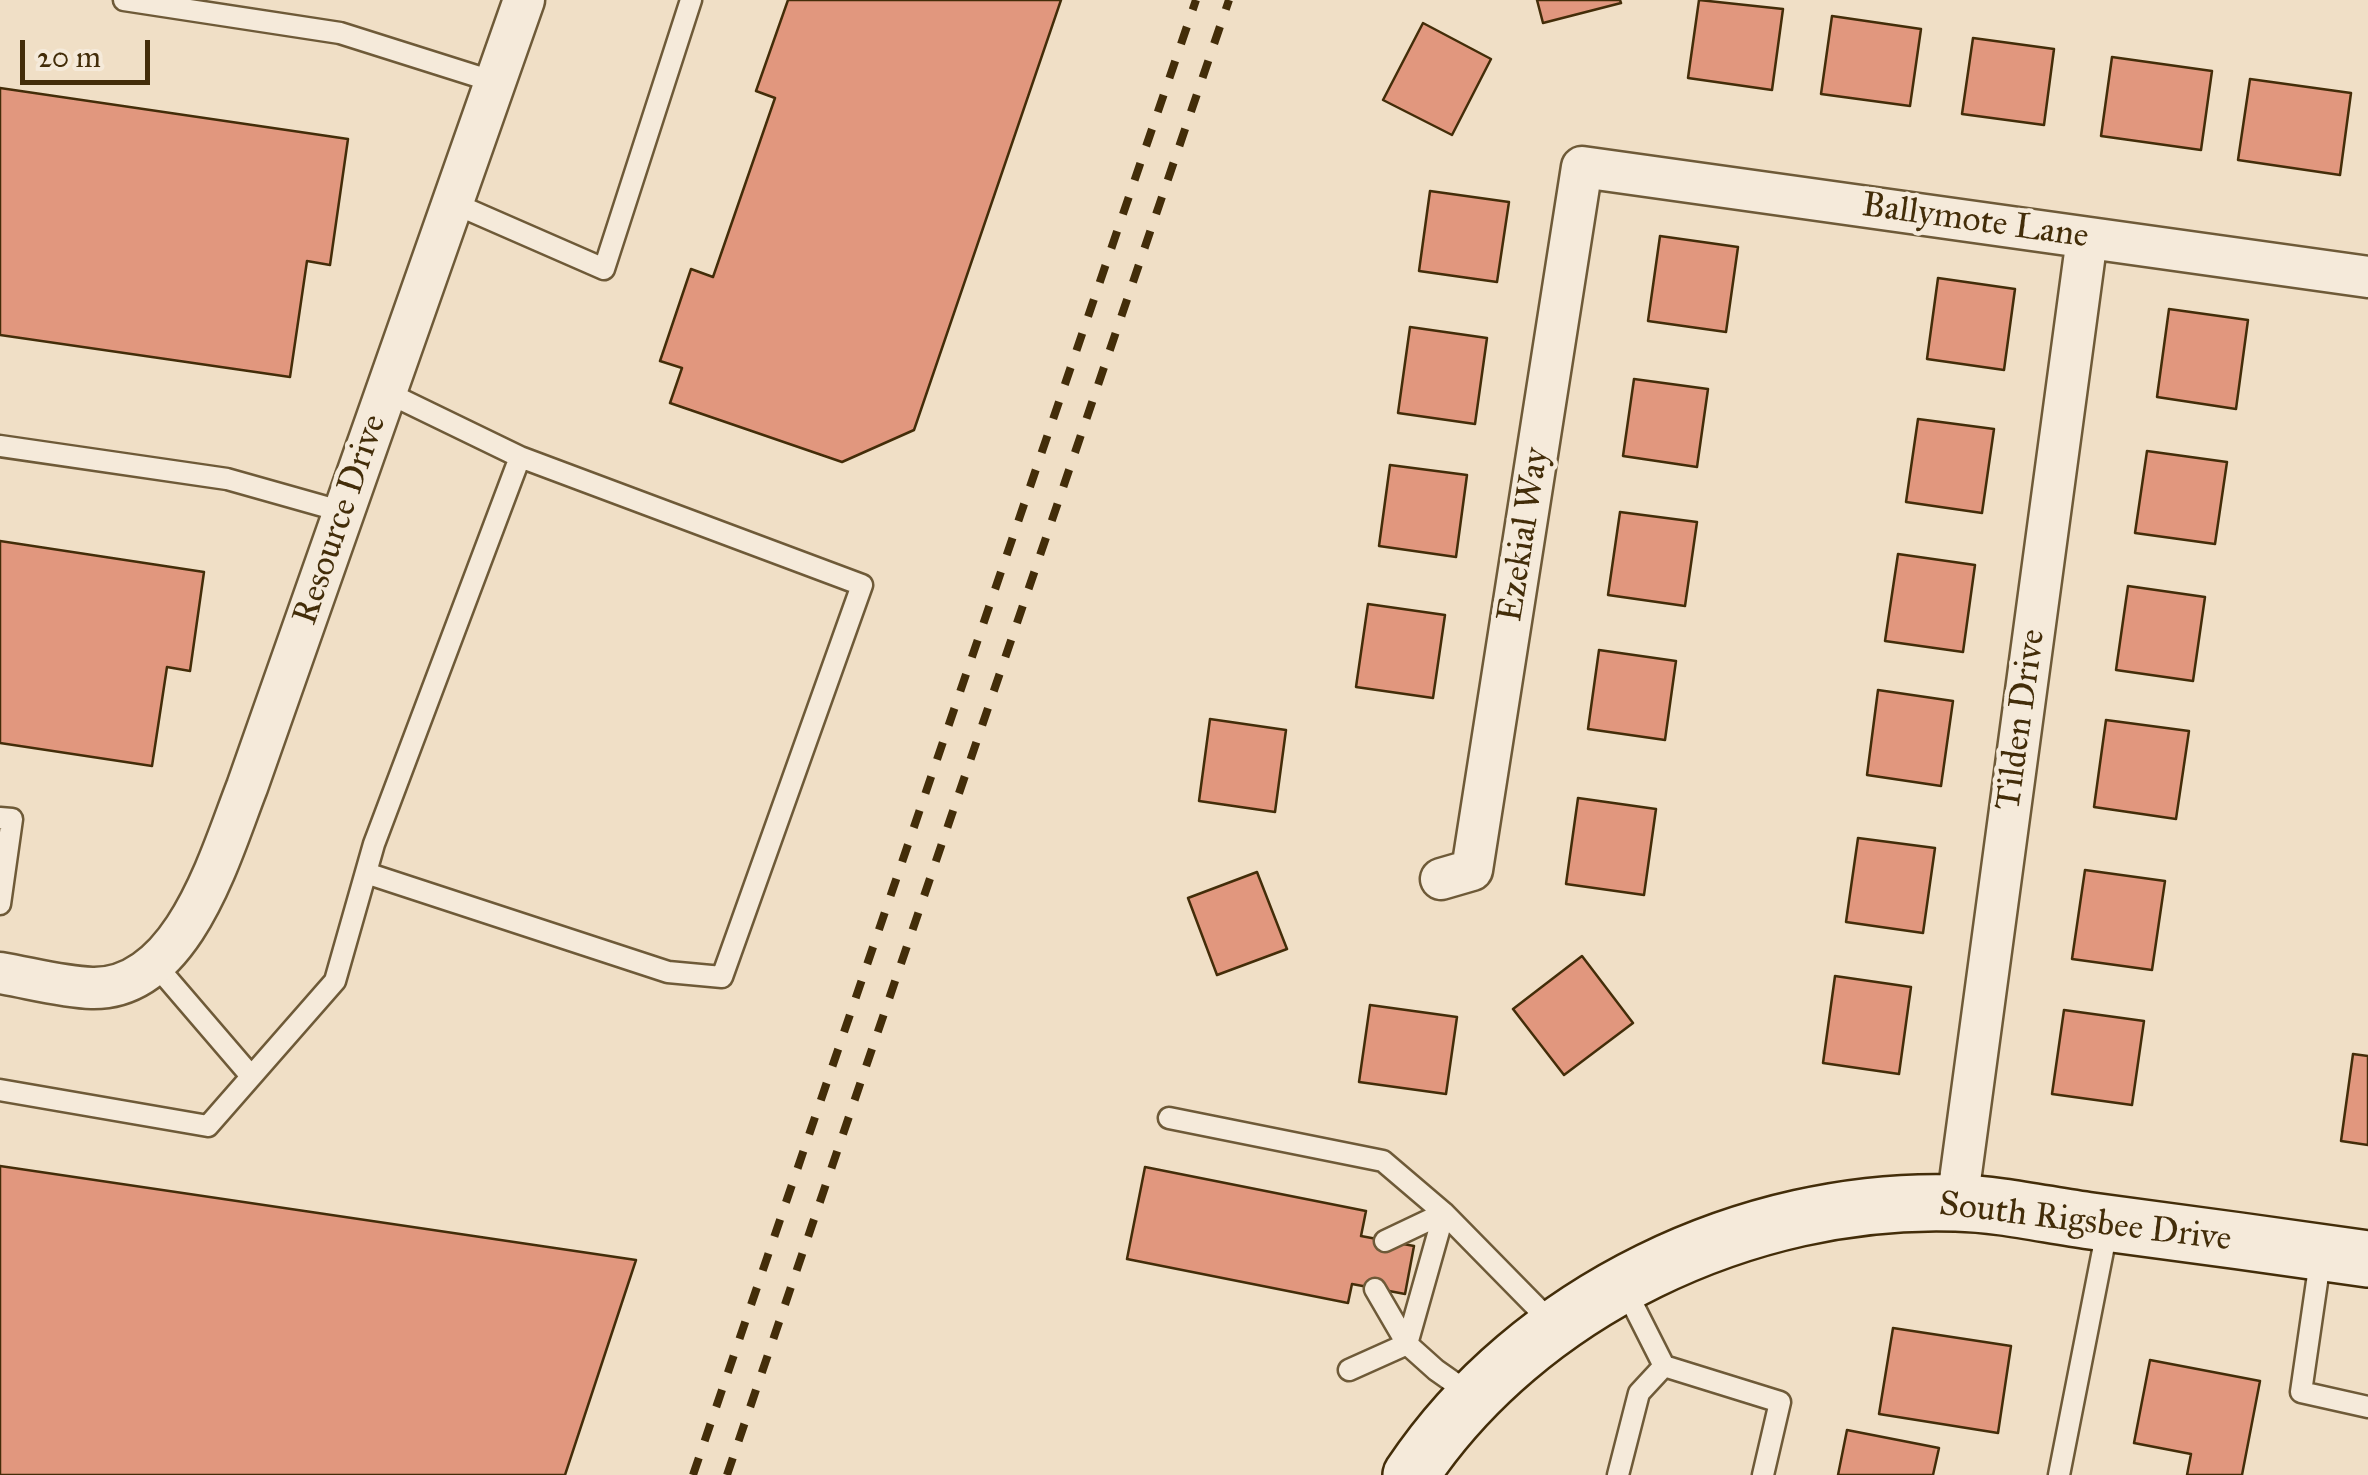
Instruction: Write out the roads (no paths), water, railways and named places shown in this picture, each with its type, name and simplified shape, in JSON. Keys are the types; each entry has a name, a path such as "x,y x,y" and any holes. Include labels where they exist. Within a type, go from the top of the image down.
{"street":[{"name":"Resource Drive","path":"0,973 94,988 135,980 168,950 201,904 247,787 524,0"},
{"name":"Ballymote Lane","path":"1582,167 2368,278"},
{"name":"Ezekial Way","path":"1440,879 1472,870 1582,167"},
{"name":"Tilden Drive","path":"1957,1202 2087,238"},
{"name":"South Rigsbee Drive","path":"1411,1475 1475,1397 1536,1341 1623,1285 1726,1238 1800,1217 1869,1207 1957,1202 2344,1256"}],"lane":[{"path":"124,0 340,33 495,82"},
{"path":"453,203 604,269 691,0"},
{"path":"366,873 668,972 722,977 862,586 520,457 386,392"},
{"path":"0,446 227,479 344,512"},
{"path":"0,1090 208,1126 335,981 366,873 520,457"},
{"path":"0,818 12,819 0,904"},
{"path":"154,963 251,1076"},
{"path":"1169,1118 1384,1160 1444,1212 1556,1328"},
{"path":"1385,1241 1444,1212"},
{"path":"1349,1370 1406,1344 1444,1212"},
{"path":"2059,1475 2108,1223"},
{"path":"2344,1256 2300,1392 2368,1407"},
{"path":"1623,1285 1664,1366 1780,1402 1763,1475"},
{"path":"1375,1289 1406,1344 1475,1397"},
{"path":"1618,1475 1638,1393 1664,1366"}],"railway":[{"path":"693,1475 1196,0"},
{"path":"727,1475 1229,0"}]}
